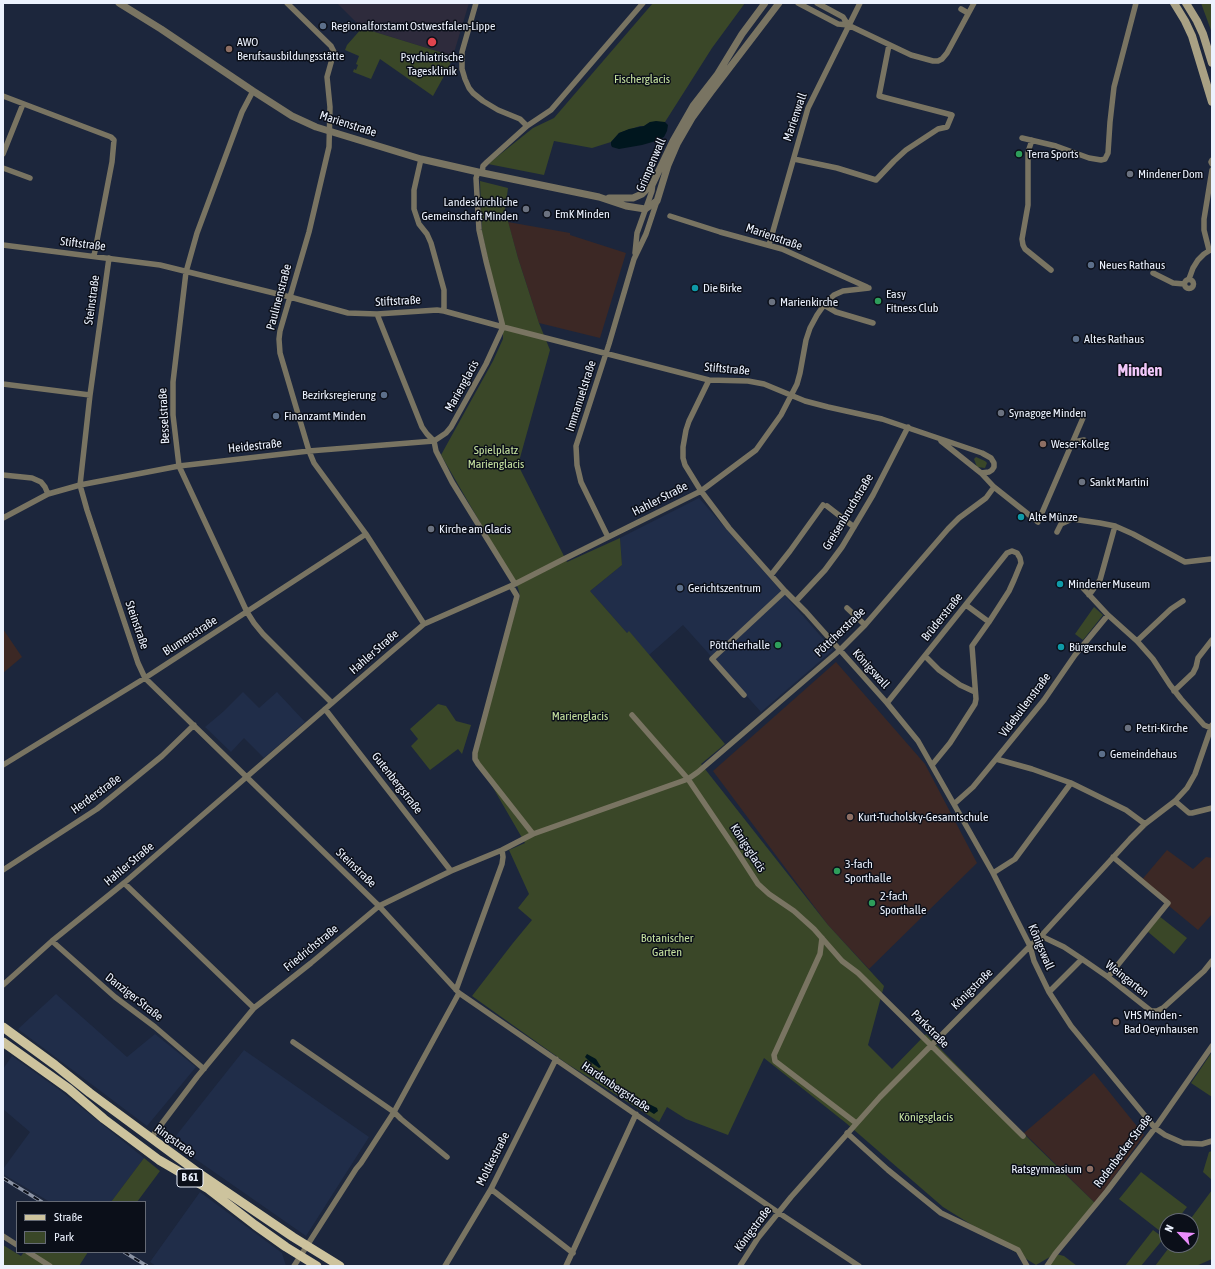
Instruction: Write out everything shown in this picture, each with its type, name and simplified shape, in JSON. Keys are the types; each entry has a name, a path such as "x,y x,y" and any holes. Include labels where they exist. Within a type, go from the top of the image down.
{"main road":[{"path":"1174,3 1186,21 1192,36 1210,85 1212,102"},
{"path":"1186,3 1203,34 1212,63"},
{"name":"Ringstraße","path":"3,1027 45,1057 90,1093 228,1193 307,1246 340,1266"},
{"name":"Ringstraße","path":"3,1042 69,1089 104,1119 168,1166 207,1188 255,1225 317,1266"}],"street":[{"name":"Marienstraße","path":"119,3 161,28 292,116 330,131 421,159 599,198 626,206 645,209"},
{"name":"Paulinenstraße","path":"287,3 333,49 327,77 330,107 329,147 311,224 280,331 279,347 309,452 314,463 366,534 424,624"},
{"path":"476,3 462,52 462,69 465,79 473,92 483,101 498,110 520,119 527,126"},
{"path":"503,327 487,268 480,230 476,178 487,162 527,126 551,110 643,3"},
{"name":"Grimpenwall","path":"645,209 652,191 653,183 689,112 720,70 742,34 765,3"},
{"name":"Grimpenwall","path":"645,209 657,200 668,165 677,144 692,118 779,3"},
{"path":"798,3 838,24 848,25 911,55 933,61 942,59 947,53 974,3"},
{"path":"816,3 843,17 848,25"},
{"path":"823,3 836,14"},
{"name":"Marienwall","path":"769,245 808,108 860,3"},
{"path":"1022,138 1056,146 1089,158 1101,160 1105,159 1108,153 1114,87 1136,3"},
{"path":"960,9 968,13"},
{"path":"794,159 837,168 876,180 906,150 938,129 947,127 952,115 879,96 890,45"},
{"name":"Besselstraße","path":"253,91 242,112 197,233 186,272 173,382 173,415 179,466 247,612 254,623 263,634 332,703"},
{"path":"3,96 111,137 114,140 112,162 94,256"},
{"path":"3,154 23,104"},
{"path":"1032,140 1028,152 1028,205 1022,239 1025,249 1051,270"},
{"path":"421,159 414,190 414,209 419,224 427,234 431,243 444,290 444,311"},
{"path":"1212,160 1212,164"},
{"path":"3,168 30,178"},
{"path":"1184,284 1185,280 1189,279 1198,260 1211,249 1206,240 1204,219 1212,170"},
{"name":"Marienstraße","path":"599,198 633,198 642,194 653,183"},
{"name":"Immanuelstraße","path":"608,537 581,482 577,465 576,446 606,354 634,259 648,229 657,200"},
{"name":"Immanuelstraße","path":"634,259 637,233 645,209"},
{"name":"Marienstraße","path":"670,216 720,232 782,249 869,288"},
{"name":"Stiftstraße","path":"3,245 160,265 348,313 377,314 437,310 444,311 709,380 748,381 764,384 817,404 882,419 976,451 987,456 993,460 994,463 992,470 981,473"},
{"name":"Steinstraße","path":"109,258 90,395 80,486 91,525 138,663 145,678 379,906"},
{"path":"1153,273 1173,283 1184,284 1186,288 1192,287 1193,282 1189,279"},
{"name":"Hahler Straße","path":"3,985 52,941 124,883 424,624 513,585 701,491 756,450 781,415 797,384 806,340 816,315 834,294 843,291 869,288"},
{"path":"824,305 836,312 873,323"},
{"path":"377,314 422,427 434,441 436,451 449,476 513,585 517,596 475,753 478,764 532,834 688,779"},
{"name":"Marienglacis","path":"434,441 446,433 451,427 486,364 503,327"},
{"name":"Königswall","path":"709,380 686,430 683,447 683,458 701,491 729,528 840,650 918,741 993,873 1030,946 1034,961 1049,992 1071,1026 1155,1128 1165,1135 1183,1143 1202,1144 1212,1141"},
{"path":"3,384 90,395"},
{"path":"938,438 981,473 994,487 1038,522 1074,442 1083,418"},
{"name":"Greisenbruchstraße","path":"796,601 824,570 842,547 884,475 908,427"},
{"path":"1074,442 1084,440"},
{"name":"Heidestraße","path":"3,518 48,494 179,466 309,452 434,441"},
{"path":"3,475 32,478 41,482 48,494"},
{"name":"Pöttcherstraße","path":"688,779 710,762 840,650 865,625 940,537 959,518 986,498 994,487"},
{"path":"771,575 825,505 854,527"},
{"path":"1057,532 1061,524 1072,519 1100,523 1115,526 1156,545 1186,562 1211,559"},
{"path":"1089,596 1100,580 1115,526"},
{"name":"Blumenstraße","path":"3,765 145,678 366,534"},
{"name":"Brüderstraße","path":"886,703 1007,553 1012,551 1017,553 1021,563 1009,591 989,622"},
{"path":"1081,586 1108,615 1137,641 1153,659 1174,691 1204,725 1211,727"},
{"path":"744,695 712,659 785,590"},
{"path":"1137,641 1171,609 1183,601"},
{"path":"932,765 950,743 975,704 972,646 989,622 966,605"},
{"path":"847,608 865,625"},
{"name":"Videbullenstraße","path":"954,804 973,787 996,759 1044,700 1075,655 1108,615"},
{"path":"1174,691 1193,673 1198,658 1212,640"},
{"path":"924,656 960,686 975,692"},
{"name":"Gutenbergstraße","path":"325,709 451,871"},
{"name":"Königsglacis","path":"632,715 688,779 758,884 769,894 794,911 822,938"},
{"name":"Herderstraße","path":"3,870 97,809 162,756 194,725"},
{"name":"Königstraße","path":"740,1266 758,1238 880,1096 1041,936 1145,824 1175,801 1187,788 1195,774 1211,727"},
{"path":"996,759 1032,769 1071,783 1126,810 1145,824"},
{"path":"993,873 1015,859 1071,783"},
{"path":"1175,801 1189,813 1212,808"},
{"name":"Friedrichstraße","path":"151,1138 204,1069 254,1008 379,906 451,871 502,850 532,834"},
{"path":"294,1266 394,1112 457,991 502,864 502,850"},
{"path":"1108,977 1168,903 1113,857"},
{"path":"124,883 254,1008"},
{"name":"Hardenbergstraße","path":"379,906 457,991 779,1213 859,1266"},
{"name":"Weingarten","path":"1041,936 1082,958 1151,1011 1157,1011 1167,1005 1204,971 1212,961"},
{"path":"822,938 820,954 774,1055 775,1061 856,1123"},
{"name":"Parkstraße","path":"822,938 842,961 858,973 1023,1136"},
{"name":"Danziger Straße","path":"52,941 110,993 151,1024 204,1069"},
{"name":"Königswall","path":"1049,992 1082,958"},
{"path":"293,1042 394,1112 447,1157"},
{"name":"Rodenbecker Straße","path":"1047,1266 1155,1128 1212,1046"},
{"name":"Moltkestraße","path":"445,1266 491,1189 556,1059"},
{"path":"566,1266 636,1114"},
{"path":"847,1133 888,1170 941,1213 1018,1250 1027,1266"},
{"path":"491,1189 573,1253"},
{"path":"3,1236 16,1244"},
{"path":"30,1253 50,1266"}],"shaded area":[{"name":"Psychiatrische Tagesklinik","path":"337,3 469,3 453,56 362,28"},
{"path":"656,121 665,122 668,125 664,137 642,145 619,149 612,147 611,142 619,133"},
{"path":"508,222 570,233 570,235 626,253 600,338 539,323"},
{"path":"699,498 833,650 761,712 683,625 649,655 629,632 627,633 590,591 622,565 620,538"},
{"path":"3,629 22,657 3,673"},
{"name":"Kurt-Tucholsky-Gesamtschule","path":"836,662 925,764 977,863 869,969 828,925 713,771"},
{"path":"243,692 259,708 277,692 305,722 264,758 244,738 231,752 205,727"},
{"path":"1167,850 1193,869 1206,857 1212,858 1212,914 1198,930 1140,882"},
{"path":"56,994 127,1057 155,1034 196,1067 147,1126 18,1029"},
{"path":"244,1050 369,1137 306,1236 171,1142"},
{"path":"587,1054 596,1059 601,1067 599,1068 589,1061 585,1057"},
{"path":"12,1056 61,1091 144,1158 112,1201 48,1201 3,1174 3,1169 30,1132 3,1109 3,1069"},
{"name":"Ratsgymnasium","path":"1094,1073 1144,1135 1095,1203 1024,1133"},
{"path":"639,1099 657,1108 658,1111 654,1114 646,1109 638,1102"},
{"path":"200,1192 282,1253 286,1266 156,1266 150,1262"}],"green space":[{"name":"Fischerglacis","path":"653,3 745,3 712,48 665,122 650,122 644,126 619,133 611,142 592,148 554,141 544,175 488,164 533,128 554,118"},
{"path":"1201,3 1212,3 1212,33"},
{"path":"362,28 453,56 449,67 433,96 380,59 371,79 353,72 354,69 356,70 358,65 356,64 359,56 345,50 347,45"},
{"path":"480,181 508,188 505,210 518,258 539,323 550,350 518,465 567,562 620,538 622,565 590,591 627,633 629,631 725,744 701,764 828,925 884,986 868,1045 892,1069 926,1034 1032,1142 1095,1203 1056,1254 1064,1256 1077,1266 1048,1266 1055,1254 1036,1265 943,1207 846,1123 764,1058 728,1135 686,1119 667,1107 659,1122 566,1063 472,996 532,920 518,908 529,894 509,850 525,843 473,753 520,596 518,588 441,455 493,361 503,339 503,327 482,232"},
{"path":"976,457 987,463 985,468 977,467 974,459"},
{"path":"1094,607 1103,615 1083,640 1075,634"},
{"path":"438,704 446,706 456,721 471,725 462,754 458,749 430,770 411,746 418,739 410,729"},
{"path":"1159,916 1187,938 1174,954 1147,931"},
{"path":"1212,1052 1212,1097 1191,1083"},
{"path":"1212,1151 1212,1180 1203,1172 1209,1152"},
{"path":"144,1158 160,1171 138,1201 112,1201"},
{"path":"1141,1172 1187,1207 1182,1213 1159,1213 1159,1230 1119,1199"},
{"path":"1212,1190 1212,1259 1196,1266 1155,1266 1165,1253 1199,1253 1199,1213 1195,1213"},
{"path":"1153,1230 1159,1234 1159,1244 1141,1266 1125,1266"},
{"path":"3,1245 21,1256 23,1253 87,1253 79,1266 3,1266"}],"railway":[{"path":"3,1178 40,1201"},
{"path":"126,1253 147,1266"}],"place":[{"name":"Regionalforstamt Ostwestfalen-Lippe","path":"323,26"},
{"name":"Psychiatrische Tagesklinik","path":"432,42"},
{"name":"AWO Berufsausbildungsstätte","path":"229,49"},
{"name":"Terra Sports","path":"1019,154"},
{"name":"Mindener Dom","path":"1130,174"},
{"name":"Landeskirchliche Gemeinschaft Minden","path":"526,209"},
{"name":"EmK Minden","path":"547,214"},
{"name":"Neues Rathaus","path":"1091,265"},
{"name":"Die Birke","path":"695,288"},
{"name":"Easy Fitness Club","path":"878,301"},
{"name":"Marienkirche","path":"772,302"},
{"name":"Altes Rathaus","path":"1076,339"},
{"name":"Bezirksregierung","path":"384,395"},
{"name":"Synagoge Minden","path":"1001,413"},
{"name":"Finanzamt Minden","path":"276,416"},
{"name":"Weser-Kolleg","path":"1043,444"},
{"name":"Sankt Martini","path":"1082,482"},
{"name":"Alte Münze","path":"1021,517"},
{"name":"Kirche am Glacis","path":"431,529"},
{"name":"Mindener Museum","path":"1060,584"},
{"name":"Gerichtszentrum","path":"680,588"},
{"name":"Pöttcherhalle","path":"778,645"},
{"name":"Bürgerschule","path":"1061,647"},
{"name":"Petri-Kirche","path":"1128,728"},
{"name":"Gemeindehaus","path":"1102,754"},
{"name":"Kurt-Tucholsky-Gesamtschule","path":"850,817"},
{"name":"3-fach Sporthalle","path":"837,871"},
{"name":"2-fach Sporthalle","path":"872,903"},
{"name":"VHS Minden - Bad Oeynhausen","path":"1116,1022"},
{"name":"Ratsgymnasium","path":"1090,1169"}],"district":[{"name":"Minden","path":"1140,371"}],"park label":[{"name":"Spielplatz Marienglacis","path":"496,457"},
{"name":"Botanischer Garten","path":"667,945"}]}
